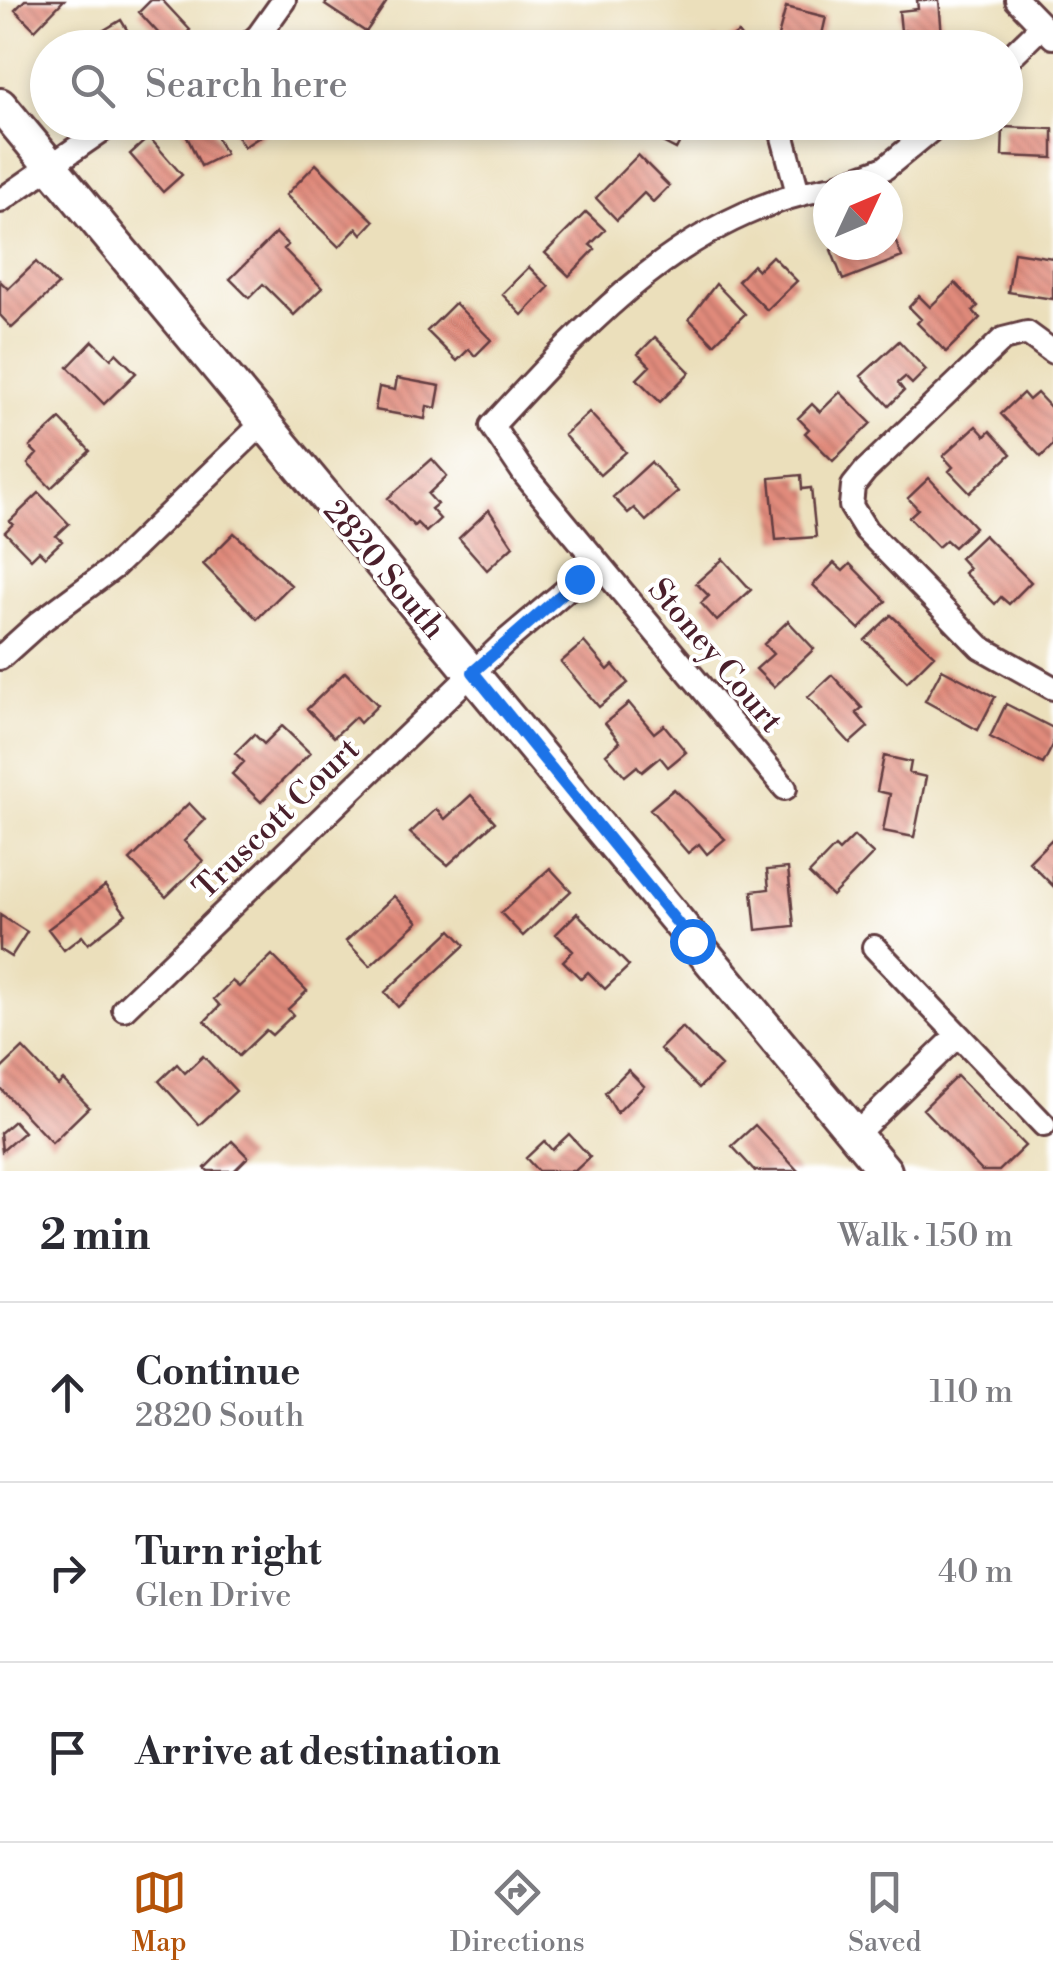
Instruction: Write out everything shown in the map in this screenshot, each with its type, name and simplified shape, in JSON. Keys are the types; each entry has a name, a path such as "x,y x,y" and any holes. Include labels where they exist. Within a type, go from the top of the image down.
{"street":[{"path":"264,30 284,0"},
{"path":"1017,0 1048,32 1023,50"},
{"name":"2820 South","path":"0,105 885,1171"},
{"path":"0,201 87,140"},
{"path":"785,140 798,193 813,190"},
{"path":"880,170 919,140"},
{"name":"Stoney Court","path":"785,788 525,475 492,426 650,268 705,233 798,193"},
{"path":"1053,352 1036,337 1017,333 1002,339 865,471 854,486 851,506 888,555 980,647 1053,688"},
{"path":"0,658 40,622 113,568 263,423"},
{"name":"Truscott Court","path":"124,1009 473,672 598,563"},
{"path":"874,947 1044,1124"},
{"path":"855,1135 958,1036"}],"building":[{"path":"25,0 64,0 35,30 15,10"},
{"path":"151,0 162,0 190,30 156,30 139,12"},
{"path":"328,0 386,3 367,30 325,5"},
{"path":"917,0 939,0 942,30 901,30 899,11 918,9"},
{"path":"786,7 826,17 823,30 780,30"},
{"path":"121,20 127,30 104,30"},
{"path":"1023,128 1053,129 1053,158 1002,156 1003,140 1023,140"},
{"path":"146,140 152,140 182,175 163,192 130,154"},
{"path":"189,140 218,140 225,154 201,166"},
{"path":"659,140 681,140 676,149"},
{"path":"638,155 669,186 653,202 644,193 617,220 596,198"},
{"path":"316,164 374,221 362,234 357,228 339,247 286,195"},
{"path":"586,212 605,230 590,245 595,249 569,276 545,253"},
{"path":"276,233 288,245 284,249 322,288 294,315 263,284 249,298 230,279"},
{"path":"1014,252 1053,258 1053,299 1008,292"},
{"path":"772,256 797,281 767,310 738,281 753,265 758,270"},
{"path":"835,260 894,260 843,280"},
{"path":"36,262 58,285 12,328 0,315 0,281 8,289"},
{"path":"529,267 549,287 522,315 502,294"},
{"path":"955,283 978,306 973,311 980,318 946,352 917,323 921,319 909,307 919,296 930,307"},
{"path":"716,284 745,314 714,344 689,319"},
{"path":"455,303 491,340 475,356 469,349 457,361 427,331"},
{"path":"655,337 690,372 660,402 637,379 650,366 638,354"},
{"path":"93,341 111,359 116,353 136,373 104,404 68,367"},
{"path":"899,341 926,370 912,384 905,377 898,383 904,391 889,406 861,376"},
{"path":"397,378 440,386 436,408 427,406 425,419 375,410 379,387 395,390"},
{"path":"840,392 871,423 833,461 805,433 809,429 798,418 812,404 820,412"},
{"path":"1023,393 1029,400 1037,393 1053,410 1053,445 1041,457 1001,414"},
{"path":"589,412 626,452 600,475 564,435"},
{"path":"60,419 90,451 51,488 28,464 37,454 30,447"},
{"path":"976,426 985,436 990,431 1011,454 970,493 949,471 953,467 943,456"},
{"path":"432,459 447,476 428,494 437,504 431,509 440,519 426,532 417,523 414,526 388,498"},
{"path":"651,462 678,492 646,521 634,508 628,513 613,497"},
{"path":"801,475 802,489 811,488 816,537 776,540 770,478"},
{"path":"929,478 975,527 954,547 946,540 938,547 909,517 918,509 908,498"},
{"path":"39,493 69,524 56,536 62,541 45,557 39,551 31,559 5,532 13,524 10,521"},
{"path":"489,510 513,546 487,570 459,538"},
{"path":"234,533 291,585 257,619 203,564"},
{"path":"984,535 1031,582 1009,604 1001,597 995,604 964,573 969,568 960,558"},
{"path":"723,559 751,590 717,621 701,603 709,596 696,583"},
{"path":"834,563 843,571 850,564 886,601 859,629 813,585"},
{"path":"891,615 934,655 907,682 865,640"},
{"path":"788,621 814,649 774,687 756,669 773,654 764,644"},
{"path":"584,642 608,670 613,665 628,683 599,707 561,662"},
{"path":"942,669 995,697 978,730 925,701"},
{"path":"345,672 378,705 360,723 355,717 334,737 307,709"},
{"path":"832,675 862,708 856,713 868,727 850,743 808,697"},
{"path":"629,703 654,733 664,725 686,752 668,767 660,757 642,772 637,766 625,776 606,754 620,742 605,723"},
{"path":"1006,704 1053,728 1053,745 1043,764 990,737"},
{"path":"282,726 310,753 261,802 232,774 244,762 235,753 254,734 264,744"},
{"path":"884,756 911,762 909,773 926,777 914,837 883,831 890,794 877,791"},
{"path":"674,789 725,839 707,854 699,844 688,853 650,809"},
{"path":"471,795 495,822 448,865 410,833 436,809 445,819"},
{"path":"189,803 205,820 184,841 203,861 166,897 130,860"},
{"path":"854,836 873,854 832,896 809,874 835,847 839,851"},
{"path":"1053,838 1053,886 1029,862"},
{"path":"550,868 571,891 523,936 501,913"},
{"path":"788,868 794,926 756,930 752,891 769,889 767,870"},
{"path":"105,886 126,914 88,944 82,936 64,950 48,929"},
{"path":"394,896 418,922 370,966 346,941"},
{"path":"577,913 629,966 605,989 588,972 581,979 563,961 573,951 556,934"},
{"path":"0,915 27,932 11,957 0,950"},
{"path":"451,930 465,945 398,1007 385,992"},
{"path":"272,955 307,991 288,1009 293,1015 272,1035 266,1030 239,1056 205,1021 220,1006 214,999 232,981 239,987"},
{"path":"682,1027 721,1066 699,1088 660,1049"},
{"path":"23,1048 58,1085 63,1080 89,1107 52,1143 0,1088 0,1070"},
{"path":"203,1056 236,1091 199,1125 159,1081 177,1064 185,1073"},
{"path":"628,1070 644,1086 617,1113 605,1093"},
{"path":"957,1076 1025,1146 999,1171 982,1171 923,1109"},
{"path":"14,1121 24,1132 2,1151 0,1133"},
{"path":"755,1125 798,1171 755,1171 732,1146"},
{"path":"569,1134 590,1157 575,1171 538,1171 526,1158 544,1141 552,1150"},
{"path":"232,1141 248,1157 234,1171 208,1171 205,1168"}],"route":[{"path":"579,579 473,672 692,941"}]}
